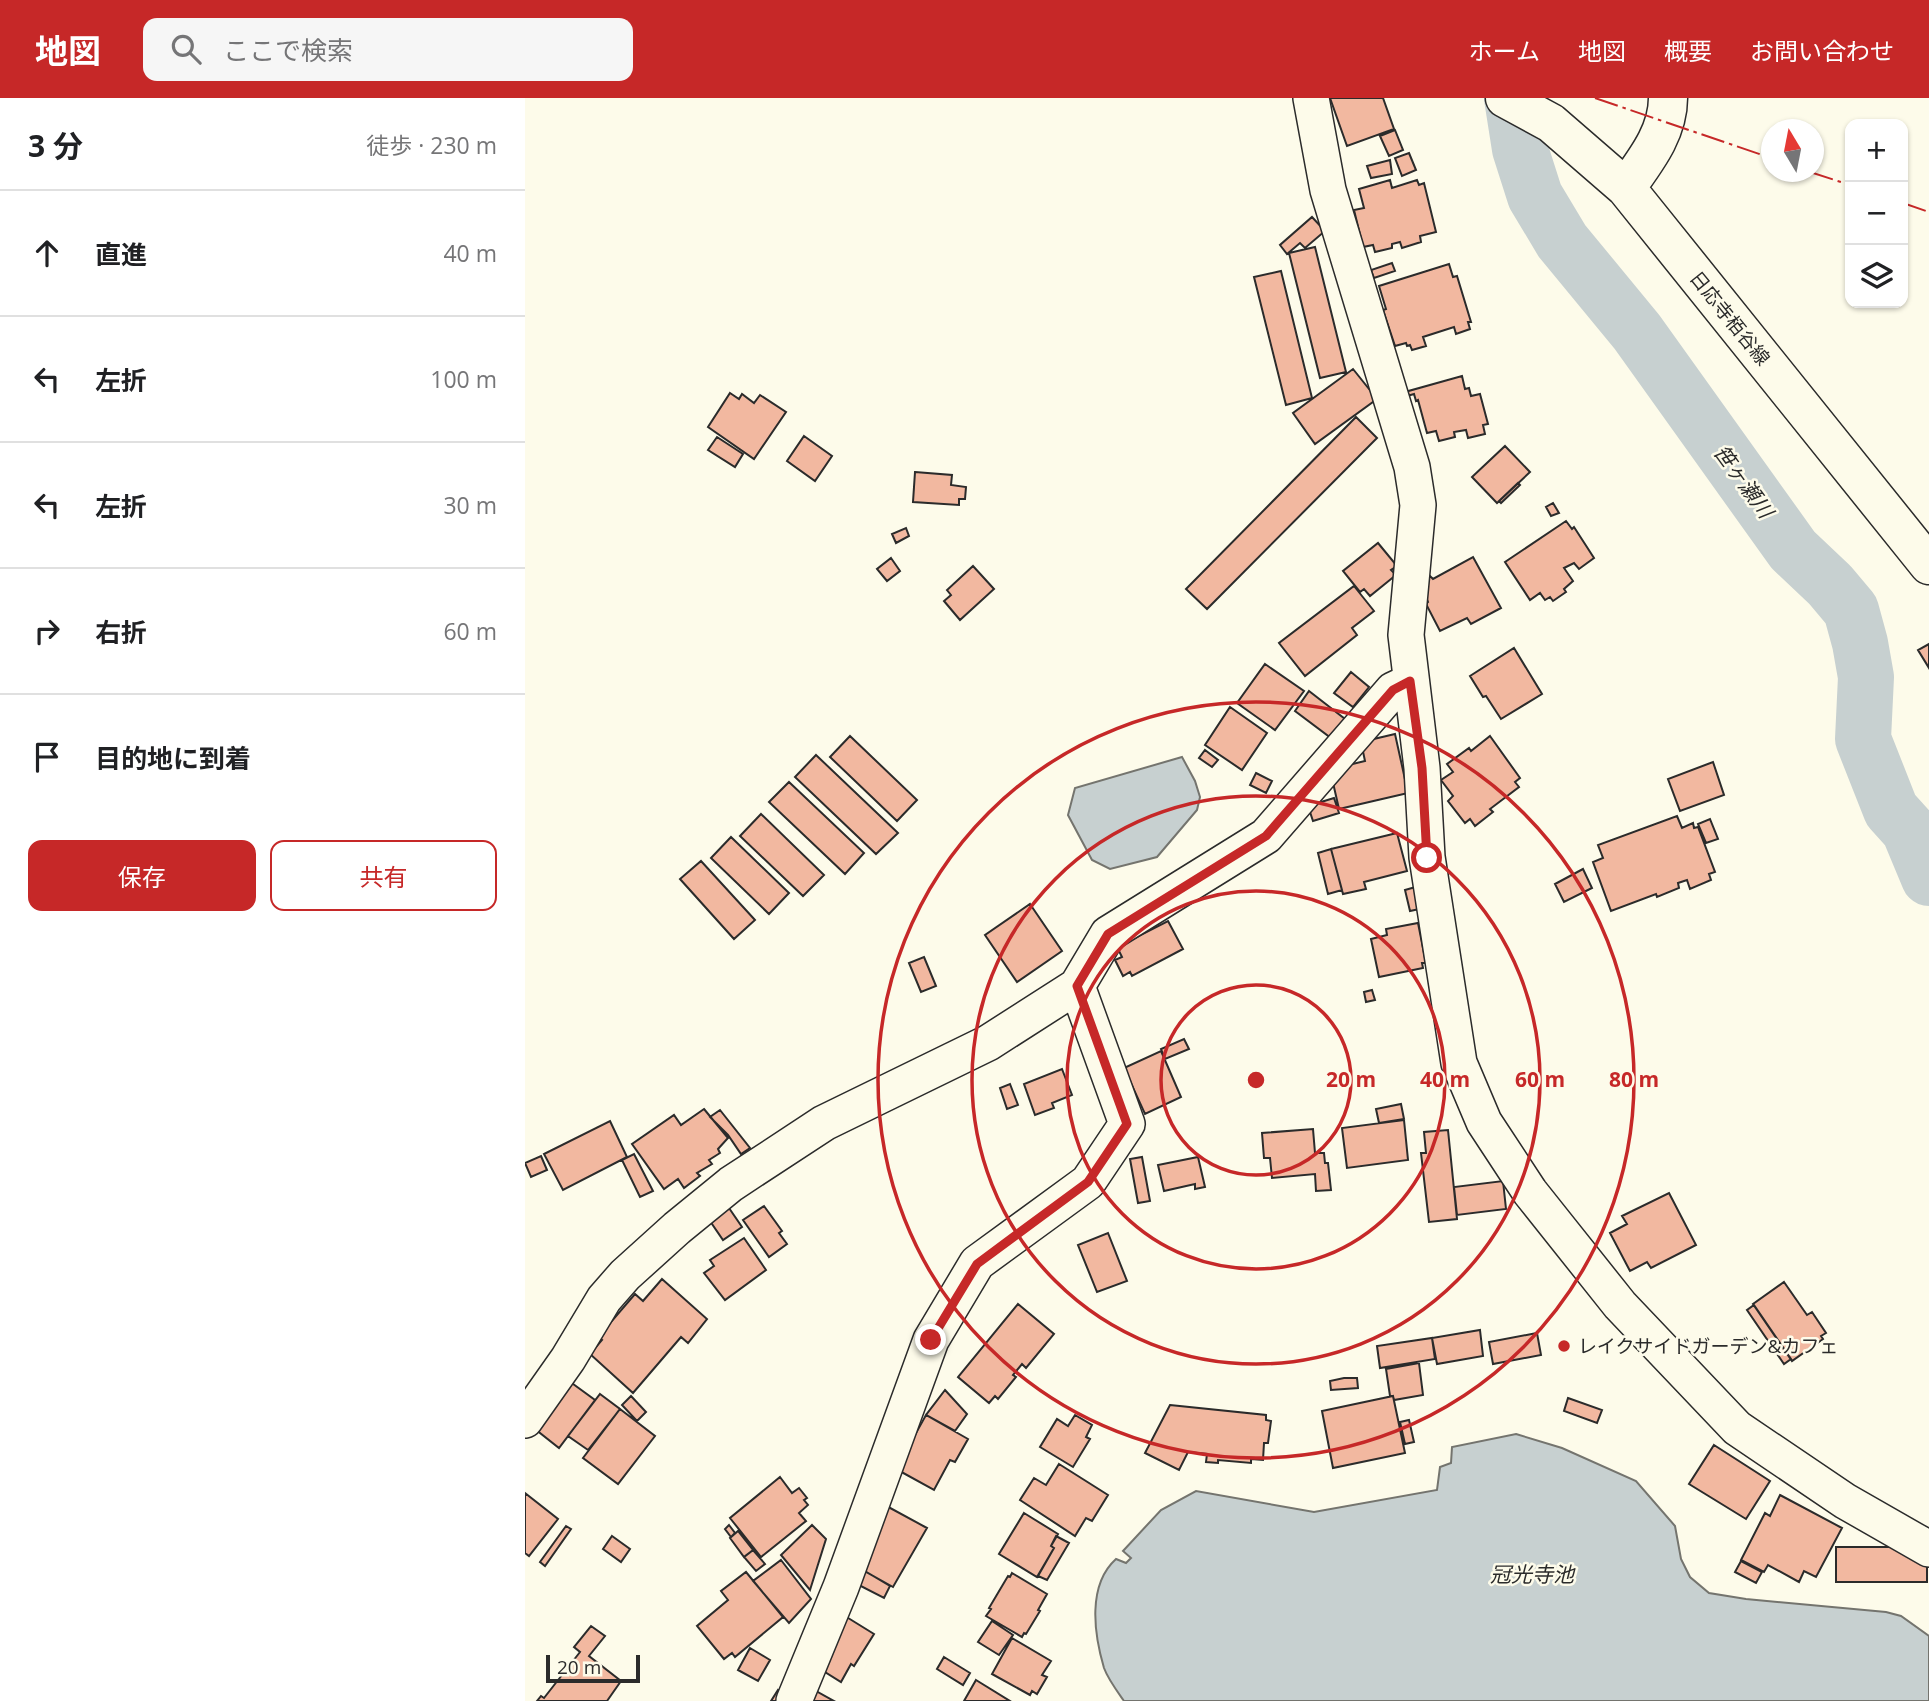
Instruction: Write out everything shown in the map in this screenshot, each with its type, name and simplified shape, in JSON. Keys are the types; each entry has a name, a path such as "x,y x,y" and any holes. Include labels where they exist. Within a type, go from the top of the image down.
{"main road":[{"name":"日応寺栢谷線","path":"1505,98 1551,123 1626,188 1929,565"},
{"path":"1626,188 1656,145 1668,98"}],"street":[{"path":"1311,98 1328,190 1412,467 1418,505 1406,635 1422,768 1427,858 1459,1063 1485,1122 1530,1192 1620,1305 1737,1428 1845,1501 1929,1549"},
{"path":"525,1420 568,1359 604,1299 625,1275 677,1228 731,1184 824,1123 988,1043 1077,986 1108,934 1266,836 1393,690 1410,681"},
{"path":"793,1701 841,1587 931,1340 977,1264 1088,1182 1127,1124 1077,986"}],"water":[{"path":"1182,757 1200,797 1197,810 1157,857 1110,869 1092,860 1068,815 1075,788"},
{"name":"冠光寺池","path":"1516,1434 1562,1448 1636,1481 1675,1526 1681,1559 1690,1577 1709,1593 1886,1612 1901,1616 1929,1636 1929,1701 1124,1701 1110,1681 1100,1655 1096,1625 1095,1610 1100,1582 1116,1559 1126,1563 1131,1558 1123,1551 1161,1510 1196,1491 1314,1512 1437,1490 1440,1467 1451,1463 1452,1447"}],"building":[{"path":"1330,98 1383,98 1394,129 1347,146"},
{"path":"1395,130 1403,150 1389,156 1380,136"},
{"path":"1409,153 1416,170 1402,176 1395,158"},
{"path":"1390,160 1392,174 1371,178 1367,166"},
{"path":"1390,180 1392,188 1417,180 1419,185 1424,183 1436,232 1420,236 1421,242 1402,248 1400,242 1392,244 1392,248 1375,252 1373,245 1363,247 1354,210 1364,208 1359,189"},
{"path":"1312,217 1325,231 1305,248 1300,243 1287,254 1280,245"},
{"path":"1315,247 1346,372 1320,378 1289,253"},
{"path":"1392,263 1395,271 1374,278 1371,270"},
{"path":"1449,264 1453,277 1457,276 1471,322 1468,322 1470,329 1456,334 1454,327 1423,337 1426,346 1412,350 1406,343 1395,346 1383,310 1386,309 1379,286"},
{"path":"1281,271 1312,398 1286,405 1254,277"},
{"path":"1353,369 1377,399 1315,444 1293,413"},
{"path":"1462,376 1465,389 1469,388 1471,396 1480,394 1488,424 1483,425 1485,434 1468,438 1466,430 1454,432 1455,437 1439,441 1436,431 1427,433 1414,394 1407,396 1405,392"},
{"path":"730,393 739,399 742,394 754,403 760,395 786,412 754,459 708,427"},
{"path":"1356,417 1377,438 1207,609 1186,589"},
{"path":"804,436 832,456 815,481 787,461"},
{"path":"717,437 743,454 735,467 708,450"},
{"path":"1505,446 1530,472 1497,503 1472,477"},
{"path":"915,472 952,475 951,485 966,487 965,499 959,499 959,505 913,502"},
{"path":"1518,483 1520,485 1501,503 1499,501"},
{"path":"1553,503 1559,513 1551,516 1546,507"},
{"path":"1566,521 1572,529 1574,527 1594,558 1579,569 1574,563 1564,568 1573,581 1564,589 1566,592 1553,601 1550,597 1545,600 1540,593 1530,600 1505,562"},
{"path":"906,528 909,536 896,543 892,534"},
{"path":"1378,543 1397,566 1391,570 1396,575 1370,596 1364,589 1360,592 1343,571"},
{"path":"1473,557 1501,608 1471,624 1467,618 1440,631 1426,604 1428,602 1420,582 1430,576 1433,579"},
{"path":"891,558 900,571 887,581 877,569"},
{"path":"973,566 994,589 960,620 944,601 951,595 947,590"},
{"path":"1354,586 1374,611 1352,628 1357,635 1305,676 1279,643"},
{"path":"1929,644 1929,668 1918,650"},
{"path":"1514,648 1542,694 1501,719 1470,676"},
{"path":"1265,664 1304,691 1275,730 1237,703"},
{"path":"1351,672 1369,687 1353,707 1334,693"},
{"path":"1309,691 1345,719 1331,738 1295,711"},
{"path":"1230,707 1267,733 1242,770 1205,745"},
{"path":"1395,734 1408,793 1339,809 1331,774 1336,768 1365,761 1361,742"},
{"path":"850,736 917,800 897,821 830,757"},
{"path":"1490,736 1520,778 1515,782 1519,787 1490,809 1493,812 1475,826 1470,819 1465,823 1448,801 1453,796 1441,780 1453,772 1447,764 1469,748 1471,751"},
{"path":"1205,750 1218,760 1212,767 1199,758"},
{"path":"816,755 898,833 876,854 795,777"},
{"path":"1713,762 1724,795 1680,811 1668,779"},
{"path":"1256,773 1272,781 1266,793 1250,785"},
{"path":"789,782 864,853 845,874 769,802"},
{"path":"1334,798 1339,813 1313,821 1308,806"},
{"path":"761,814 824,875 803,896 740,836"},
{"path":"1677,816 1682,828 1693,823 1694,828 1698,827 1715,872 1709,874 1711,880 1690,889 1687,880 1678,883 1679,888 1657,897 1656,894 1611,911 1593,862 1603,858 1598,845"},
{"path":"1710,819 1718,839 1706,843 1698,824"},
{"path":"1397,833 1407,871 1364,882 1366,889 1343,894 1331,849"},
{"path":"731,837 789,893 769,914 711,858"},
{"path":"1331,849 1342,890 1328,894 1318,853"},
{"path":"701,861 755,920 734,939 680,879"},
{"path":"1583,869 1592,888 1564,902 1555,884"},
{"path":"1419,886 1424,908 1410,911 1405,890"},
{"path":"1030,904 1062,951 1017,982 985,935"},
{"path":"1168,921 1183,949 1132,976 1130,972 1123,976 1115,960 1122,957 1117,947"},
{"path":"1418,923 1426,963 1422,963 1423,968 1379,977 1371,939 1387,935 1386,929"},
{"path":"924,957 936,986 921,992 909,963"},
{"path":"1372,990 1375,1000 1366,1002 1364,992"},
{"path":"1184,1039 1189,1049 1165,1059 1161,1049"},
{"path":"1161,1051 1181,1097 1145,1114 1124,1068"},
{"path":"1062,1069 1072,1095 1052,1103 1054,1108 1035,1115 1024,1084"},
{"path":"1010,1084 1018,1105 1007,1109 1000,1088"},
{"path":"1401,1104 1404,1119 1379,1123 1376,1109"},
{"path":"704,1109 728,1138 718,1149 720,1153 709,1160 712,1164 697,1173 700,1176 684,1188 678,1179 664,1189 632,1144 674,1115 681,1125"},
{"path":"720,1110 750,1148 741,1154 728,1135 710,1117"},
{"path":"1404,1120 1408,1160 1347,1168 1342,1128"},
{"path":"610,1121 627,1157 563,1190 544,1154"},
{"path":"1313,1129 1315,1153 1324,1153 1331,1190 1316,1191 1315,1174 1272,1178 1270,1158 1264,1158 1262,1133"},
{"path":"1448,1130 1457,1219 1429,1222 1421,1153 1426,1153 1424,1132"},
{"path":"634,1154 653,1191 640,1197 622,1160"},
{"path":"541,1156 547,1170 531,1177 525,1163"},
{"path":"1142,1157 1150,1201 1138,1203 1130,1159"},
{"path":"1198,1157 1205,1187 1195,1189 1195,1184 1164,1191 1158,1165"},
{"path":"1503,1181 1506,1209 1457,1215 1454,1187"},
{"path":"1669,1193 1696,1245 1651,1268 1647,1262 1630,1271 1610,1233 1627,1224 1622,1216"},
{"path":"764,1206 782,1231 779,1233 787,1244 769,1257 743,1220"},
{"path":"729,1208 742,1227 723,1240 710,1221"},
{"path":"1108,1233 1127,1281 1097,1292 1078,1245"},
{"path":"744,1238 766,1270 725,1300 704,1273 714,1266 710,1260"},
{"path":"662,1279 707,1319 688,1343 681,1337 633,1393 590,1354 602,1340 598,1337 635,1294 643,1301"},
{"path":"1784,1282 1807,1315 1812,1312 1826,1333 1821,1336 1823,1339 1792,1361 1753,1304"},
{"path":"1018,1304 1054,1334 1026,1368 1022,1364 1013,1375 1016,1377 998,1399 995,1396 989,1403 958,1377"},
{"path":"1754,1305 1791,1359 1784,1364 1747,1310"},
{"path":"1480,1330 1483,1356 1437,1364 1432,1338"},
{"path":"1537,1333 1541,1355 1493,1364 1489,1342"},
{"path":"1432,1338 1435,1359 1380,1368 1377,1346"},
{"path":"1419,1363 1423,1395 1394,1400 1393,1396 1390,1396 1386,1369"},
{"path":"1357,1378 1358,1388 1331,1390 1330,1381"},
{"path":"569,1381 595,1400 559,1448 535,1429"},
{"path":"945,1390 967,1414 955,1431 926,1415"},
{"path":"600,1394 620,1409 588,1450 568,1436"},
{"path":"631,1396 646,1412 637,1421 622,1405"},
{"path":"1393,1396 1405,1453 1333,1468 1322,1411"},
{"path":"1568,1398 1602,1410 1597,1423 1564,1411"},
{"path":"1170,1405 1266,1415 1266,1420 1271,1421 1268,1443 1264,1443 1263,1460 1251,1459 1251,1463 1218,1460 1218,1463 1206,1462 1207,1454 1188,1452 1179,1470 1145,1453"},
{"path":"620,1409 655,1436 618,1484 583,1458"},
{"path":"926,1415 968,1439 955,1462 950,1460 934,1490 896,1469"},
{"path":"1075,1415 1092,1425 1086,1437 1090,1439 1073,1467 1040,1447 1057,1419 1068,1426"},
{"path":"1409,1420 1414,1442 1405,1444 1400,1422"},
{"path":"1714,1445 1770,1481 1746,1519 1689,1484"},
{"path":"1059,1464 1108,1495 1092,1521 1086,1518 1075,1536 1020,1500 1034,1478 1046,1485"},
{"path":"780,1477 792,1493 799,1488 807,1498 804,1500 808,1505 799,1513 806,1521 761,1557 730,1518"},
{"path":"525,1493 558,1519 529,1556 525,1553"},
{"path":"1780,1495 1842,1528 1816,1577 1804,1571 1799,1582 1768,1565 1764,1572 1741,1560 1765,1513 1770,1516"},
{"path":"881,1503 927,1528 893,1587 852,1564"},
{"path":"1024,1513 1058,1534 1051,1546 1054,1548 1037,1577 999,1554"},
{"path":"729,1525 735,1533 731,1537 725,1529"},
{"path":"812,1525 826,1539 810,1590 781,1555"},
{"path":"566,1526 571,1529 545,1566 540,1562"},
{"path":"738,1531 753,1550 744,1557 730,1538"},
{"path":"612,1536 630,1549 621,1562 603,1549"},
{"path":"1056,1536 1069,1543 1047,1580 1038,1576 1054,1548 1051,1546"},
{"path":"1836,1547 1897,1547 1910,1550 1910,1558 1927,1558 1927,1582 1836,1582"},
{"path":"753,1550 765,1564 756,1571 744,1557"},
{"path":"781,1560 811,1599 789,1623 753,1581"},
{"path":"1741,1561 1762,1572 1756,1583 1735,1572"},
{"path":"858,1567 890,1586 884,1598 851,1581"},
{"path":"746,1572 783,1617 735,1657 732,1653 724,1659 697,1626 728,1600 721,1591"},
{"path":"1012,1573 1047,1594 1038,1610 1040,1611 1022,1637 986,1616"},
{"path":"832,1608 874,1634 841,1682 801,1657"},
{"path":"992,1621 1013,1635 999,1655 978,1642"},
{"path":"591,1626 605,1636 589,1656 621,1681 607,1701 537,1701 541,1696 544,1698 580,1652 574,1647"},
{"path":"1012,1638 1051,1661 1042,1675 1047,1677 1037,1694 1032,1691 1030,1695 992,1674"},
{"path":"750,1648 770,1660 758,1681 738,1670"},
{"path":"944,1657 970,1673 963,1685 937,1669"},
{"path":"976,1680 1010,1701 964,1701"},
{"path":"798,1681 834,1701 771,1701 778,1690 781,1692"}],"waterway":[{"name":"笹ヶ瀬川","path":"1512,98 1520,149 1535,196 1562,241 1637,332 1793,550 1830,585 1851,610 1866,677 1863,739 1891,810 1909,830 1929,878"}],"power":[{"path":"1595,98 1761,155"},
{"path":"1824,177 1845,183"},
{"path":"1908,205 1929,212"}],"place":[{"name":"レイクサイドガーデン&カフェ","path":"1564,1346"}],"route":[{"path":"931,1340 977,1264 1088,1182 1127,1124 1077,986 1108,934 1266,836 1393,690 1410,681 1422,768 1427,858"}]}
